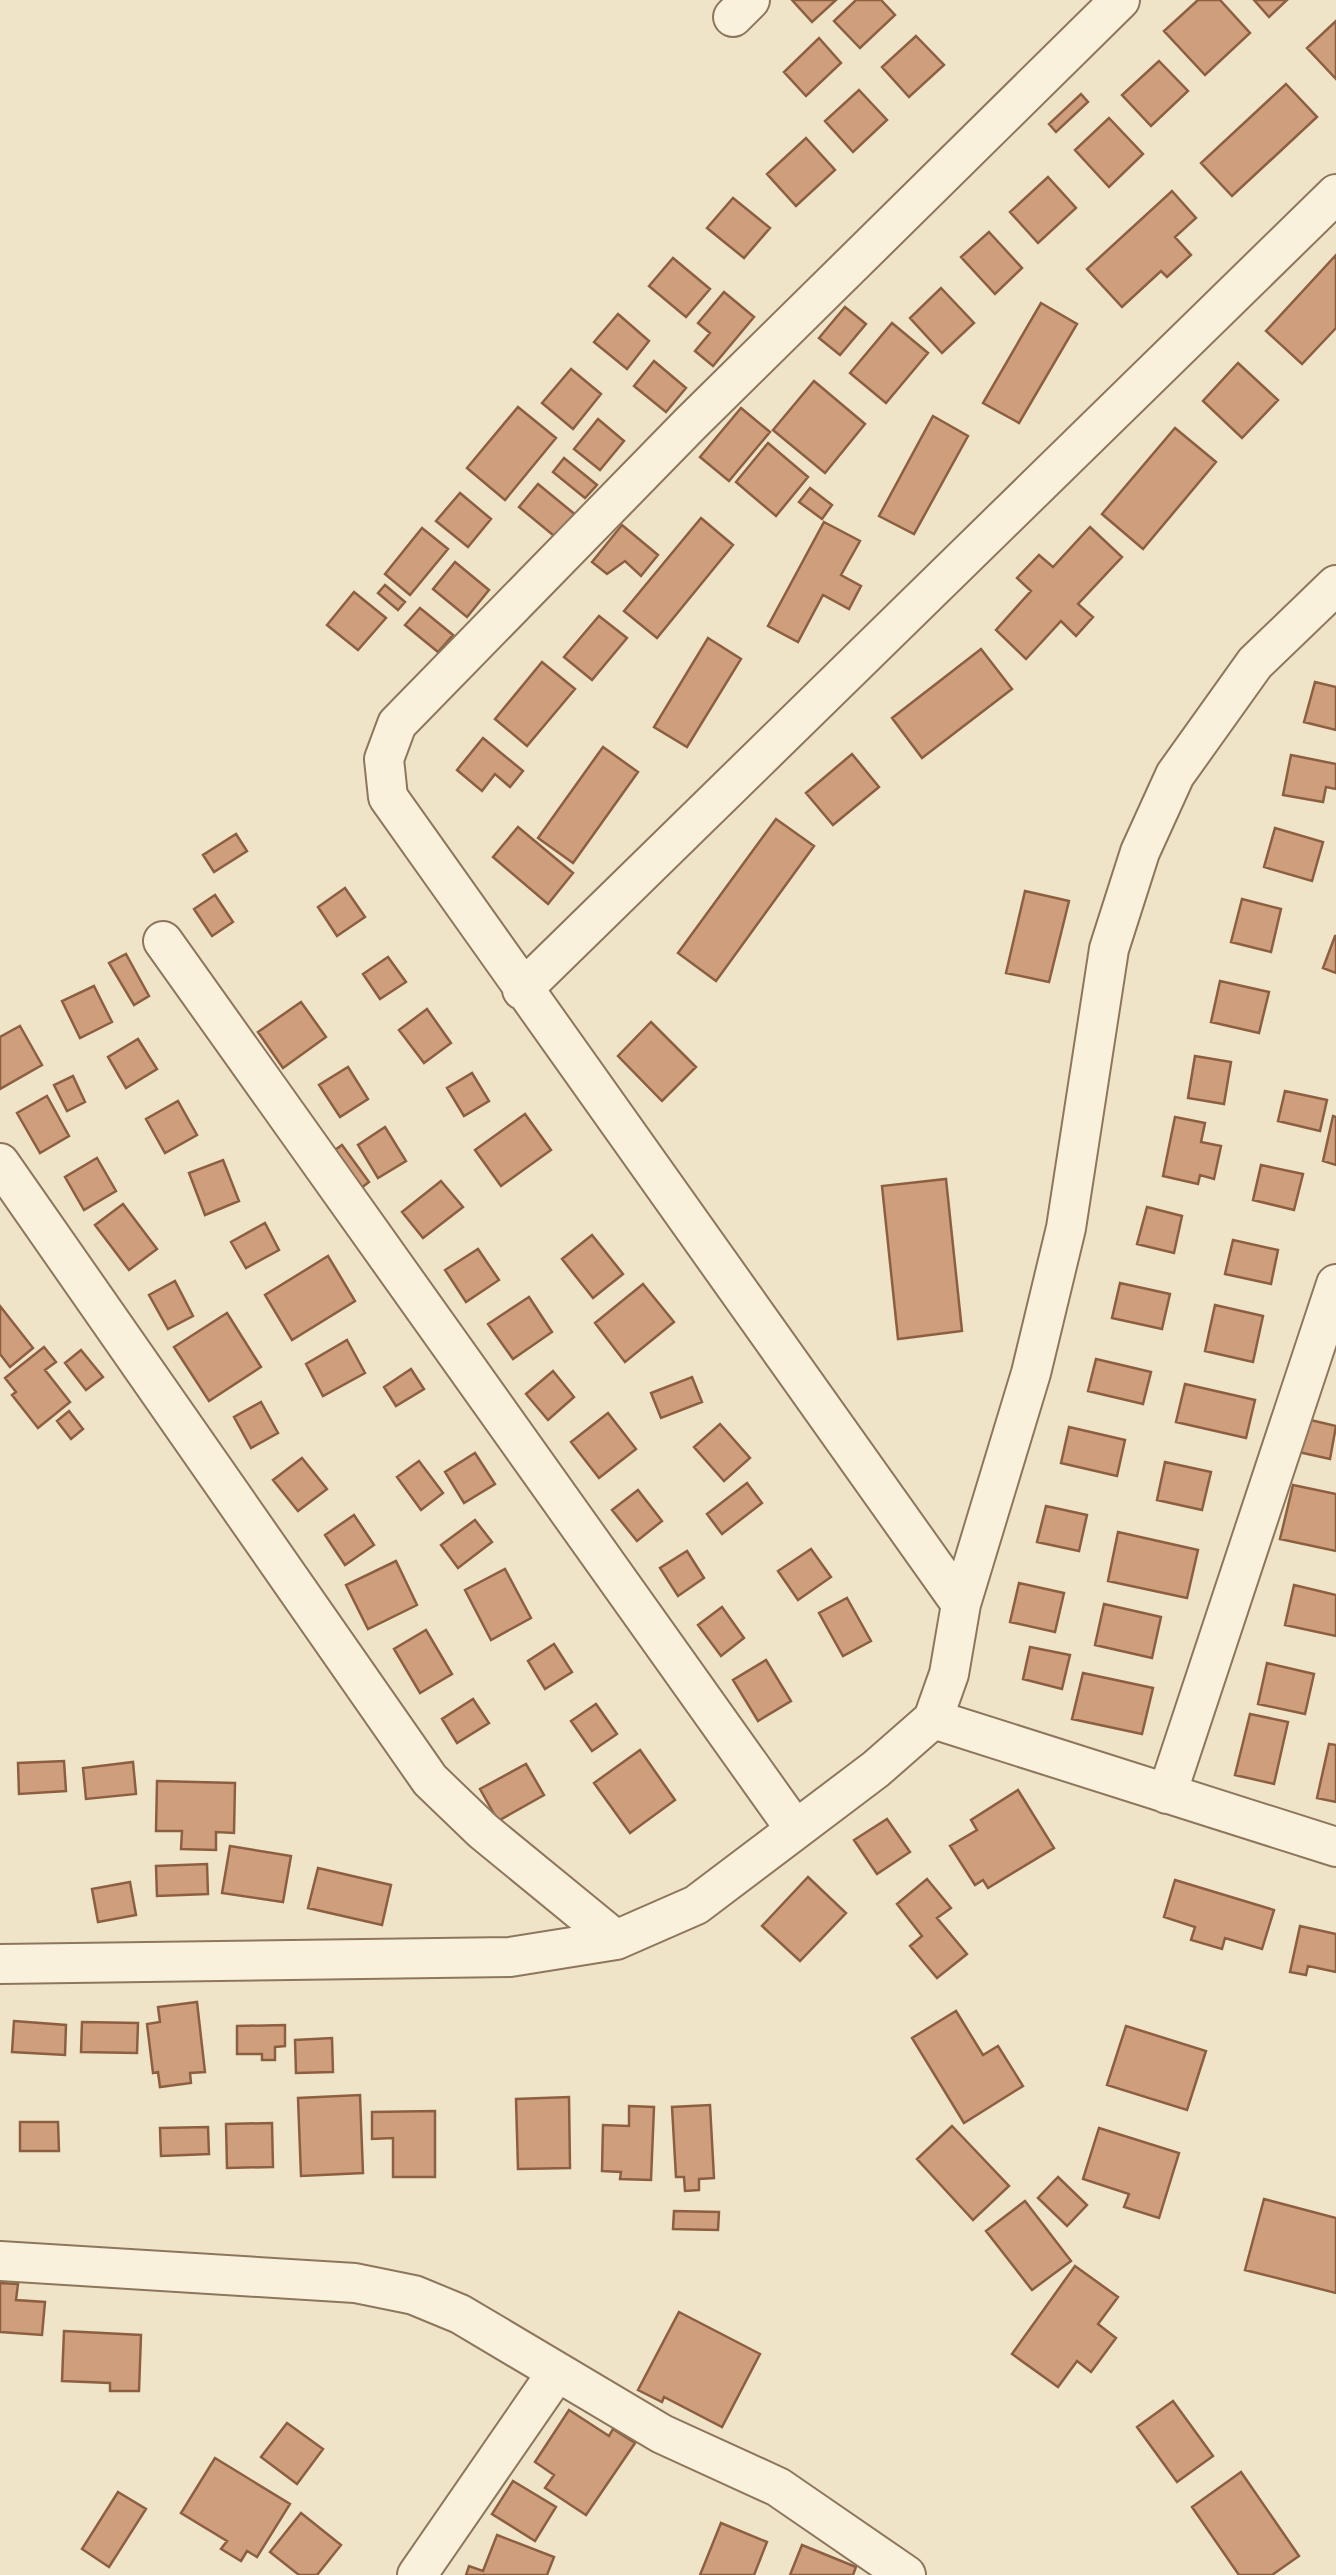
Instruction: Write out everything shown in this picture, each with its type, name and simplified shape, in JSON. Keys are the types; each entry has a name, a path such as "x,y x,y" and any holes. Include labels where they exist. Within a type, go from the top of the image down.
{"street":[{"path":"961,1604 388,797 384,759 398,724 690,424 1120,0"},
{"path":"522,990 1336,194"},
{"path":"0,1964 510,1957 616,1940 696,1905 876,1770 932,1719 949,1674 961,1604 1031,1374 1066,1228 1109,949 1140,852 1175,774 1255,664 1336,585"},
{"path":"163,941 795,1829"},
{"path":"0,1164 430,1780 483,1832 616,1940"},
{"path":"1166,1794 1336,1284"},
{"path":"932,1719 1336,1847"},
{"path":"0,2261 355,2282 414,2295 460,2314 662,2434 778,2486 906,2575"},
{"path":"417,2575 557,2372"}],"building":[{"path":"792,0 836,0 812,22"},
{"path":"856,0 881,0 895,15 860,48 834,21"},
{"path":"1198,0 1220,0 1250,33 1205,75 1164,31"},
{"path":"1254,0 1287,0 1269,17"},
{"path":"1336,21 1336,79 1307,48"},
{"path":"916,36 944,65 909,97 882,67"},
{"path":"819,38 841,63 806,96 784,72"},
{"path":"1159,61 1188,91 1151,126 1122,95"},
{"path":"1286,84 1317,117 1232,196 1201,163"},
{"path":"859,90 887,120 853,152 825,121"},
{"path":"1081,94 1088,102 1056,132 1049,124"},
{"path":"1109,118 1143,154 1109,187 1075,150"},
{"path":"806,138 835,170 796,206 767,174"},
{"path":"1048,177 1076,208 1038,243 1010,212"},
{"path":"1172,191 1196,218 1175,237 1191,255 1167,277 1161,271 1122,307 1087,269"},
{"path":"733,198 770,228 744,258 707,228"},
{"path":"989,232 1022,268 995,294 961,257"},
{"path":"1336,255 1336,328 1302,364 1266,331"},
{"path":"673,258 710,289 686,317 649,286"},
{"path":"941,288 974,323 942,353 910,318"},
{"path":"724,292 754,317 713,366 695,351 710,333 698,323"},
{"path":"1041,303 1077,324 1019,423 983,403"},
{"path":"845,307 866,324 840,355 819,338"},
{"path":"618,314 649,341 627,369 594,342"},
{"path":"892,323 928,353 886,403 850,373"},
{"path":"654,361 686,388 666,412 634,386"},
{"path":"1238,363 1278,400 1242,438 1203,401"},
{"path":"571,369 601,394 573,429 542,403"},
{"path":"814,381 865,424 825,473 773,430"},
{"path":"518,407 556,438 505,500 467,468"},
{"path":"741,408 770,432 729,481 700,457"},
{"path":"933,416 968,436 914,534 879,516"},
{"path":"598,419 624,441 600,470 574,449"},
{"path":"1175,428 1216,462 1143,549 1102,514"},
{"path":"768,443 808,477 776,516 736,482"},
{"path":"564,458 597,485 585,498 553,472"},
{"path":"538,484 577,516 559,540 519,507"},
{"path":"810,488 832,505 822,519 799,502"},
{"path":"460,493 491,519 468,547 436,521"},
{"path":"701,518 733,545 657,638 624,611"},
{"path":"824,522 860,541 841,575 861,586 849,609 823,595 798,642 768,626"},
{"path":"622,525 658,555 641,576 625,561 607,574 592,562"},
{"path":"1090,527 1122,557 1078,604 1093,617 1076,636 1061,621 1026,659 996,630 1031,591 1017,578 1039,555 1053,567"},
{"path":"422,528 448,549 410,595 385,574"},
{"path":"455,562 489,590 467,617 433,589"},
{"path":"385,585 405,602 398,610 378,593"},
{"path":"354,592 386,618 358,650 327,625"},
{"path":"420,608 453,635 438,652 405,625"},
{"path":"599,616 627,638 592,680 564,657"},
{"path":"708,638 741,659 687,747 654,727"},
{"path":"981,649 1012,689 922,758 892,718"},
{"path":"542,662 575,689 527,746 495,719"},
{"path":"1315,682 1336,687 1336,730 1304,722"},
{"path":"483,738 523,771 510,787 495,774 482,791 457,770"},
{"path":"603,747 638,772 573,863 538,838"},
{"path":"852,754 879,787 833,825 806,793"},
{"path":"1291,755 1336,764 1336,789 1326,787 1323,802 1283,795"},
{"path":"776,819 814,846 716,981 678,953"},
{"path":"518,827 573,873 548,904 493,857"},
{"path":"1275,828 1323,842 1312,881 1264,867"},
{"path":"236,834 247,851 214,872 203,855"},
{"path":"345,888 365,917 337,936 318,907"},
{"path":"1025,891 1069,901 1049,982 1006,973"},
{"path":"215,895 233,922 212,936 194,909"},
{"path":"1242,899 1281,909 1271,952 1231,942"},
{"path":"1336,936 1336,973 1323,968"},
{"path":"126,954 149,996 134,1005 109,963"},
{"path":"388,957 406,982 380,999 363,974"},
{"path":"1220,981 1269,992 1259,1033 1211,1022"},
{"path":"94,986 112,1022 80,1038 62,1001"},
{"path":"301,1002 326,1037 283,1068 258,1032"},
{"path":"427,1009 451,1043 424,1063 399,1030"},
{"path":"651,1022 696,1067 662,1101 618,1056"},
{"path":"20,1026 42,1065 0,1089 0,1037"},
{"path":"138,1039 157,1069 126,1088 108,1057"},
{"path":"1195,1056 1231,1062 1224,1104 1188,1098"},
{"path":"348,1067 368,1099 340,1117 319,1085"},
{"path":"472,1073 489,1101 464,1116 447,1088"},
{"path":"73,1076 85,1102 67,1111 54,1085"},
{"path":"1285,1091 1327,1100 1320,1131 1278,1121"},
{"path":"47,1096 69,1136 40,1153 17,1113"},
{"path":"178,1101 197,1135 165,1153 146,1119"},
{"path":"525,1114 551,1150 501,1186 475,1150"},
{"path":"1333,1116 1336,1117 1336,1165 1323,1161"},
{"path":"1175,1117 1205,1123 1201,1142 1221,1146 1214,1179 1200,1175 1198,1184 1163,1176"},
{"path":"385,1127 406,1161 378,1178 358,1145"},
{"path":"342,1145 369,1182 352,1195 325,1157"},
{"path":"97,1158 116,1191 84,1210 65,1177"},
{"path":"223,1160 239,1201 205,1215 189,1173"},
{"path":"1261,1165 1303,1174 1294,1210 1253,1200"},
{"path":"946,1179 962,1331 898,1339 882,1186"},
{"path":"441,1181 463,1207 423,1238 402,1212"},
{"path":"123,1204 157,1249 129,1270 95,1225"},
{"path":"1147,1207 1182,1216 1174,1253 1137,1244"},
{"path":"265,1223 279,1250 246,1268 231,1242"},
{"path":"592,1235 623,1274 593,1298 562,1259"},
{"path":"1233,1240 1278,1250 1271,1284 1225,1274"},
{"path":"478,1249 499,1280 466,1302 445,1270"},
{"path":"328,1256 355,1301 292,1340 265,1295"},
{"path":"175,1281 193,1316 168,1329 149,1295"},
{"path":"1120,1283 1170,1294 1162,1329 1112,1318"},
{"path":"643,1284 674,1322 625,1362 595,1323"},
{"path":"529,1297 552,1332 513,1359 488,1324"},
{"path":"1215,1305 1263,1316 1253,1362 1205,1351"},
{"path":"0,1306 33,1348 10,1367 0,1354"},
{"path":"227,1313 261,1367 209,1401 174,1347"},
{"path":"347,1340 365,1373 323,1396 306,1364"},
{"path":"44,1347 56,1362 45,1370 70,1402 38,1428 12,1395 16,1392 5,1378"},
{"path":"81,1350 103,1377 86,1390 65,1363"},
{"path":"1096,1359 1151,1372 1143,1404 1088,1391"},
{"path":"411,1369 424,1389 396,1406 384,1387"},
{"path":"553,1371 574,1397 548,1420 526,1394"},
{"path":"692,1377 702,1402 661,1418 651,1393"},
{"path":"1185,1384 1255,1400 1246,1438 1176,1422"},
{"path":"261,1402 278,1433 251,1448 234,1417"},
{"path":"69,1411 83,1429 71,1439 57,1421"},
{"path":"608,1413 636,1449 599,1478 571,1442"},
{"path":"1302,1418 1336,1426 1330,1459 1294,1451"},
{"path":"720,1424 750,1458 724,1481 694,1447"},
{"path":"1069,1427 1125,1440 1117,1476 1061,1463"},
{"path":"475,1453 495,1484 464,1503 445,1472"},
{"path":"302,1458 327,1489 298,1511 273,1480"},
{"path":"419,1461 443,1493 421,1510 397,1477"},
{"path":"1165,1462 1211,1472 1202,1510 1157,1500"},
{"path":"747,1483 762,1503 722,1534 707,1514"},
{"path":"1293,1485 1336,1494 1336,1551 1280,1539"},
{"path":"638,1490 662,1521 637,1541 612,1510"},
{"path":"1046,1506 1087,1515 1079,1551 1037,1542"},
{"path":"354,1515 374,1545 345,1565 325,1535"},
{"path":"475,1520 492,1542 458,1568 441,1545"},
{"path":"1118,1532 1198,1550 1187,1598 1108,1581"},
{"path":"811,1549 831,1577 798,1600 778,1571"},
{"path":"687,1551 704,1578 678,1596 660,1568"},
{"path":"396,1561 417,1605 368,1629 346,1585"},
{"path":"505,1569 531,1618 491,1640 465,1590"},
{"path":"1019,1583 1064,1593 1055,1632 1010,1622"},
{"path":"1294,1585 1336,1595 1336,1636 1285,1625"},
{"path":"847,1598 871,1641 843,1656 819,1613"},
{"path":"1104,1604 1161,1617 1152,1658 1095,1645"},
{"path":"722,1607 744,1638 721,1656 698,1625"},
{"path":"426,1630 452,1674 420,1693 394,1649"},
{"path":"554,1644 572,1672 545,1689 528,1661"},
{"path":"1030,1647 1070,1655 1062,1689 1023,1679"},
{"path":"766,1660 791,1701 758,1721 733,1680"},
{"path":"1267,1663 1314,1674 1305,1714 1258,1704"},
{"path":"1083,1673 1153,1688 1142,1734 1072,1719"},
{"path":"473,1699 489,1723 457,1743 442,1719"},
{"path":"596,1704 617,1734 592,1751 571,1721"},
{"path":"1250,1714 1288,1722 1274,1784 1235,1775"},
{"path":"1329,1744 1336,1745 1336,1802 1317,1798"},
{"path":"640,1750 675,1800 630,1833 594,1783"},
{"path":"64,1761 66,1791 19,1794 18,1763"},
{"path":"133,1762 136,1794 86,1799 83,1768"},
{"path":"526,1764 544,1795 498,1821 480,1789"},
{"path":"157,1781 235,1783 234,1833 216,1832 216,1850 181,1849 182,1831 156,1831"},
{"path":"1018,1790 1054,1848 988,1888 983,1880 975,1885 950,1846 977,1830 971,1820"},
{"path":"887,1819 910,1852 877,1874 854,1840"},
{"path":"230,1846 291,1856 283,1902 222,1893"},
{"path":"207,1864 208,1894 157,1896 156,1866"},
{"path":"318,1868 391,1885 382,1925 308,1908"},
{"path":"808,1877 846,1913 800,1961 762,1926"},
{"path":"927,1879 951,1908 937,1918 967,1954 937,1978 910,1946 922,1936 897,1904"},
{"path":"1175,1880 1274,1910 1262,1949 1225,1938 1222,1949 1191,1940 1195,1927 1164,1917"},
{"path":"130,1882 136,1915 98,1922 92,1889"},
{"path":"1300,1926 1336,1934 1336,1972 1308,1966 1306,1975 1290,1972"},
{"path":"197,2002 205,2072 190,2073 191,2083 160,2087 158,2072 153,2073 147,2024 160,2022 158,2007"},
{"path":"956,2011 983,2055 998,2046 1023,2086 964,2123 912,2038"},
{"path":"14,2021 66,2025 65,2055 12,2052"},
{"path":"82,2022 138,2023 137,2053 81,2052"},
{"path":"285,2025 285,2046 275,2047 275,2060 262,2060 262,2054 237,2054 237,2026"},
{"path":"1126,2026 1206,2051 1187,2110 1107,2085"},
{"path":"332,2038 333,2072 296,2073 295,2040"},
{"path":"360,2095 363,2173 301,2176 298,2098"},
{"path":"569,2097 570,2168 518,2169 516,2099"},
{"path":"710,2105 714,2178 699,2179 699,2190 685,2191 684,2177 676,2177 672,2107"},
{"path":"629,2106 654,2107 651,2180 620,2179 621,2172 602,2171 603,2125 629,2126"},
{"path":"435,2111 435,2177 393,2177 393,2138 372,2139 372,2112"},
{"path":"20,2122 58,2122 59,2151 20,2151"},
{"path":"272,2123 273,2167 227,2168 226,2124"},
{"path":"952,2126 1009,2186 973,2220 917,2159"},
{"path":"208,2127 209,2154 161,2156 160,2128"},
{"path":"1099,2128 1179,2153 1159,2218 1124,2207 1129,2194 1083,2179"},
{"path":"1058,2177 1087,2205 1067,2226 1038,2198"},
{"path":"1264,2199 1336,2218 1336,2293 1245,2270"},
{"path":"1025,2201 1071,2261 1032,2290 986,2231"},
{"path":"674,2211 719,2212 718,2230 673,2229"},
{"path":"1075,2266 1118,2297 1098,2324 1116,2338 1091,2372 1077,2361 1058,2387 1012,2354"},
{"path":"0,2283 18,2284 16,2300 45,2302 42,2335 0,2332"},
{"path":"679,2312 760,2354 722,2427 664,2397 662,2402 638,2390"},
{"path":"64,2331 141,2335 139,2391 110,2391 110,2383 62,2381"},
{"path":"1173,2401 1213,2456 1177,2482 1137,2427"},
{"path":"569,2410 609,2436 613,2429 635,2443 586,2515 545,2488 554,2475 535,2462"},
{"path":"287,2423 323,2449 297,2484 261,2457"},
{"path":"215,2458 290,2504 257,2557 247,2551 241,2561 221,2549 227,2541 181,2513"},
{"path":"1241,2472 1299,2556 1272,2575 1239,2575 1192,2507"},
{"path":"513,2481 556,2507 535,2541 492,2514"},
{"path":"118,2492 146,2509 109,2567 82,2549"},
{"path":"301,2513 341,2545 317,2575 299,2575 270,2552"},
{"path":"721,2523 767,2542 754,2575 700,2575"},
{"path":"497,2535 554,2557 547,2575 466,2575 469,2566 483,2571"},
{"path":"802,2545 856,2567 853,2575 790,2575"}]}
